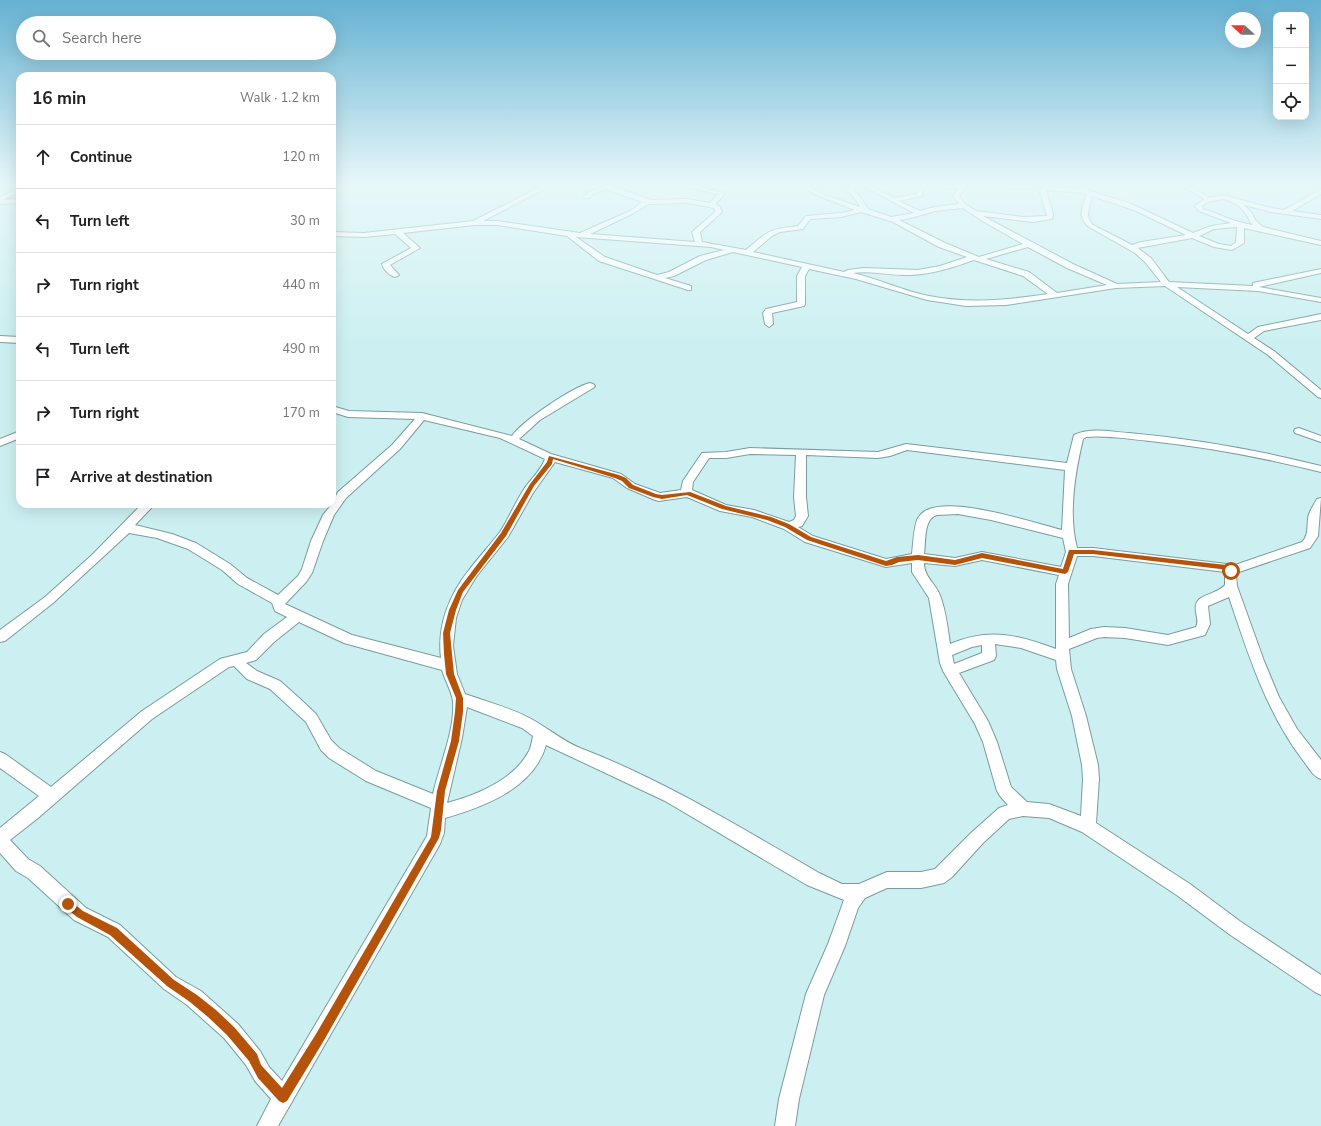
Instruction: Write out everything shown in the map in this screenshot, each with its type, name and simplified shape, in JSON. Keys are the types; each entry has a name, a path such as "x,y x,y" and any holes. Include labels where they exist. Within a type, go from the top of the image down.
{"street":[{"path":"395,276 386,264 416,248 405,239"},
{"path":"574,239 602,259 688,288"},
{"path":"619,239 701,244 733,249 806,267 864,279 927,298 960,304 997,304 1116,286 1167,284 1232,287 1270,291 1321,300"},
{"path":"698,239 699,243 701,244"},
{"path":"748,253 764,239"},
{"path":"929,239 977,258 1026,274 1056,296"},
{"path":"1020,239 1070,266 1116,286"},
{"path":"1114,239 1132,248 1148,260 1167,284 1271,353 1321,395"},
{"path":"1132,248 1141,244 1178,239"},
{"path":"1201,239 1219,246 1232,248 1240,243 1240,239"},
{"path":"1303,239 1321,243"},
{"path":"842,274 861,270 912,273 950,266 1029,244"},
{"path":"659,278 703,258 733,249"},
{"path":"769,324 767,313 769,311 801,304 802,299 800,283 806,267"},
{"path":"1232,287 1275,282 1321,271"},
{"path":"1301,297 1321,309"},
{"path":"1250,338 1261,329 1321,317"},
{"path":"0,339 16,340"},
{"path":"512,441 520,432 558,404 590,386"},
{"path":"336,410 348,414 422,416 504,436 512,441 551,457 617,476 631,486 655,496 662,497 686,493 724,508 754,514 787,526 809,539 879,562 889,564 897,560 918,558 955,562 982,556 1065,572"},
{"path":"336,504 342,495 396,447 422,416"},
{"path":"1299,431 1321,439"},
{"path":"1088,827 1091,779 1090,766 1079,716 1064,668 1062,584 1072,552 1068,535 1070,467 1078,437 1089,434 1140,437 1234,449 1321,469"},
{"path":"0,443 16,436"},
{"path":"686,493 688,482 706,455 726,455 750,451 878,455 892,453 902,447 912,447 1070,467"},
{"path":"787,526 798,523 802,516 800,497 801,454 804,452"},
{"path":"267,1126 283,1097 320,1038 434,838 437,830 441,791 455,741 459,712 459,698 453,684 449,666 447,633 456,600 467,581 503,534 532,485 550,462 551,457"},
{"path":"1072,552 1116,554 1235,569 1306,545 1313,541 1315,535 1314,513 1321,502"},
{"path":"0,637 54,595 96,558 145,508"},
{"path":"334,508 318,541 308,570 302,579 280,601 278,608 298,615 349,639 449,666"},
{"path":"1023,809 1005,791 990,742 981,721 950,671 945,652 938,609 933,593 920,575 918,558 922,521 930,513 958,510 991,516 1068,535"},
{"path":"123,529 128,528 149,532 192,546 226,567 230,572 253,588 280,601"},
{"path":"1235,569 1230,574 1231,586 1255,656 1292,732 1321,772"},
{"path":"945,652 976,640 988,639 1015,642 1064,651 1096,633 1104,632 1125,633 1168,640 1200,631 1204,624 1202,605 1206,600 1214,599 1225,593 1231,586"},
{"path":"0,838 32,813 147,715 225,663 251,656 269,638 298,615"},
{"path":"950,671 989,656 988,639"},
{"path":"238,660 241,666 252,675 275,685 294,701 311,718 326,745 334,753 371,776 439,809 462,807 481,800 497,791 533,759 537,752 541,734"},
{"path":"459,698 527,724 541,734 576,753 589,756 670,796 821,884 842,892 859,892 887,880 921,880 938,877 946,872 963,852 996,820 1010,811 1023,809 1049,811 1066,816 1088,827 1177,886 1235,928 1321,986"},
{"path":"0,759 52,796"},
{"path":"0,841 22,865 34,872 80,914 114,931 170,983 194,998 231,1031 253,1058 257,1069 283,1097"},
{"path":"785,1126 789,1099 815,994 836,946 851,903 859,892"}],"route":[{"path":"68,904 80,914 114,931 170,983 194,998 231,1031 253,1058 257,1069 283,1097 320,1038 434,838 437,830 441,791 455,741 460,704 457,691 450,674 449,666 447,633 452,610 460,591 503,534 527,492 550,462 551,457 617,476 631,486 655,496 662,497 688,493 724,508 750,513 777,522 809,539 872,560 889,564 895,560 918,558 955,562 968,560 976,556 982,556 1065,572 1072,552 1093,552 1235,569 1231,571"}]}
